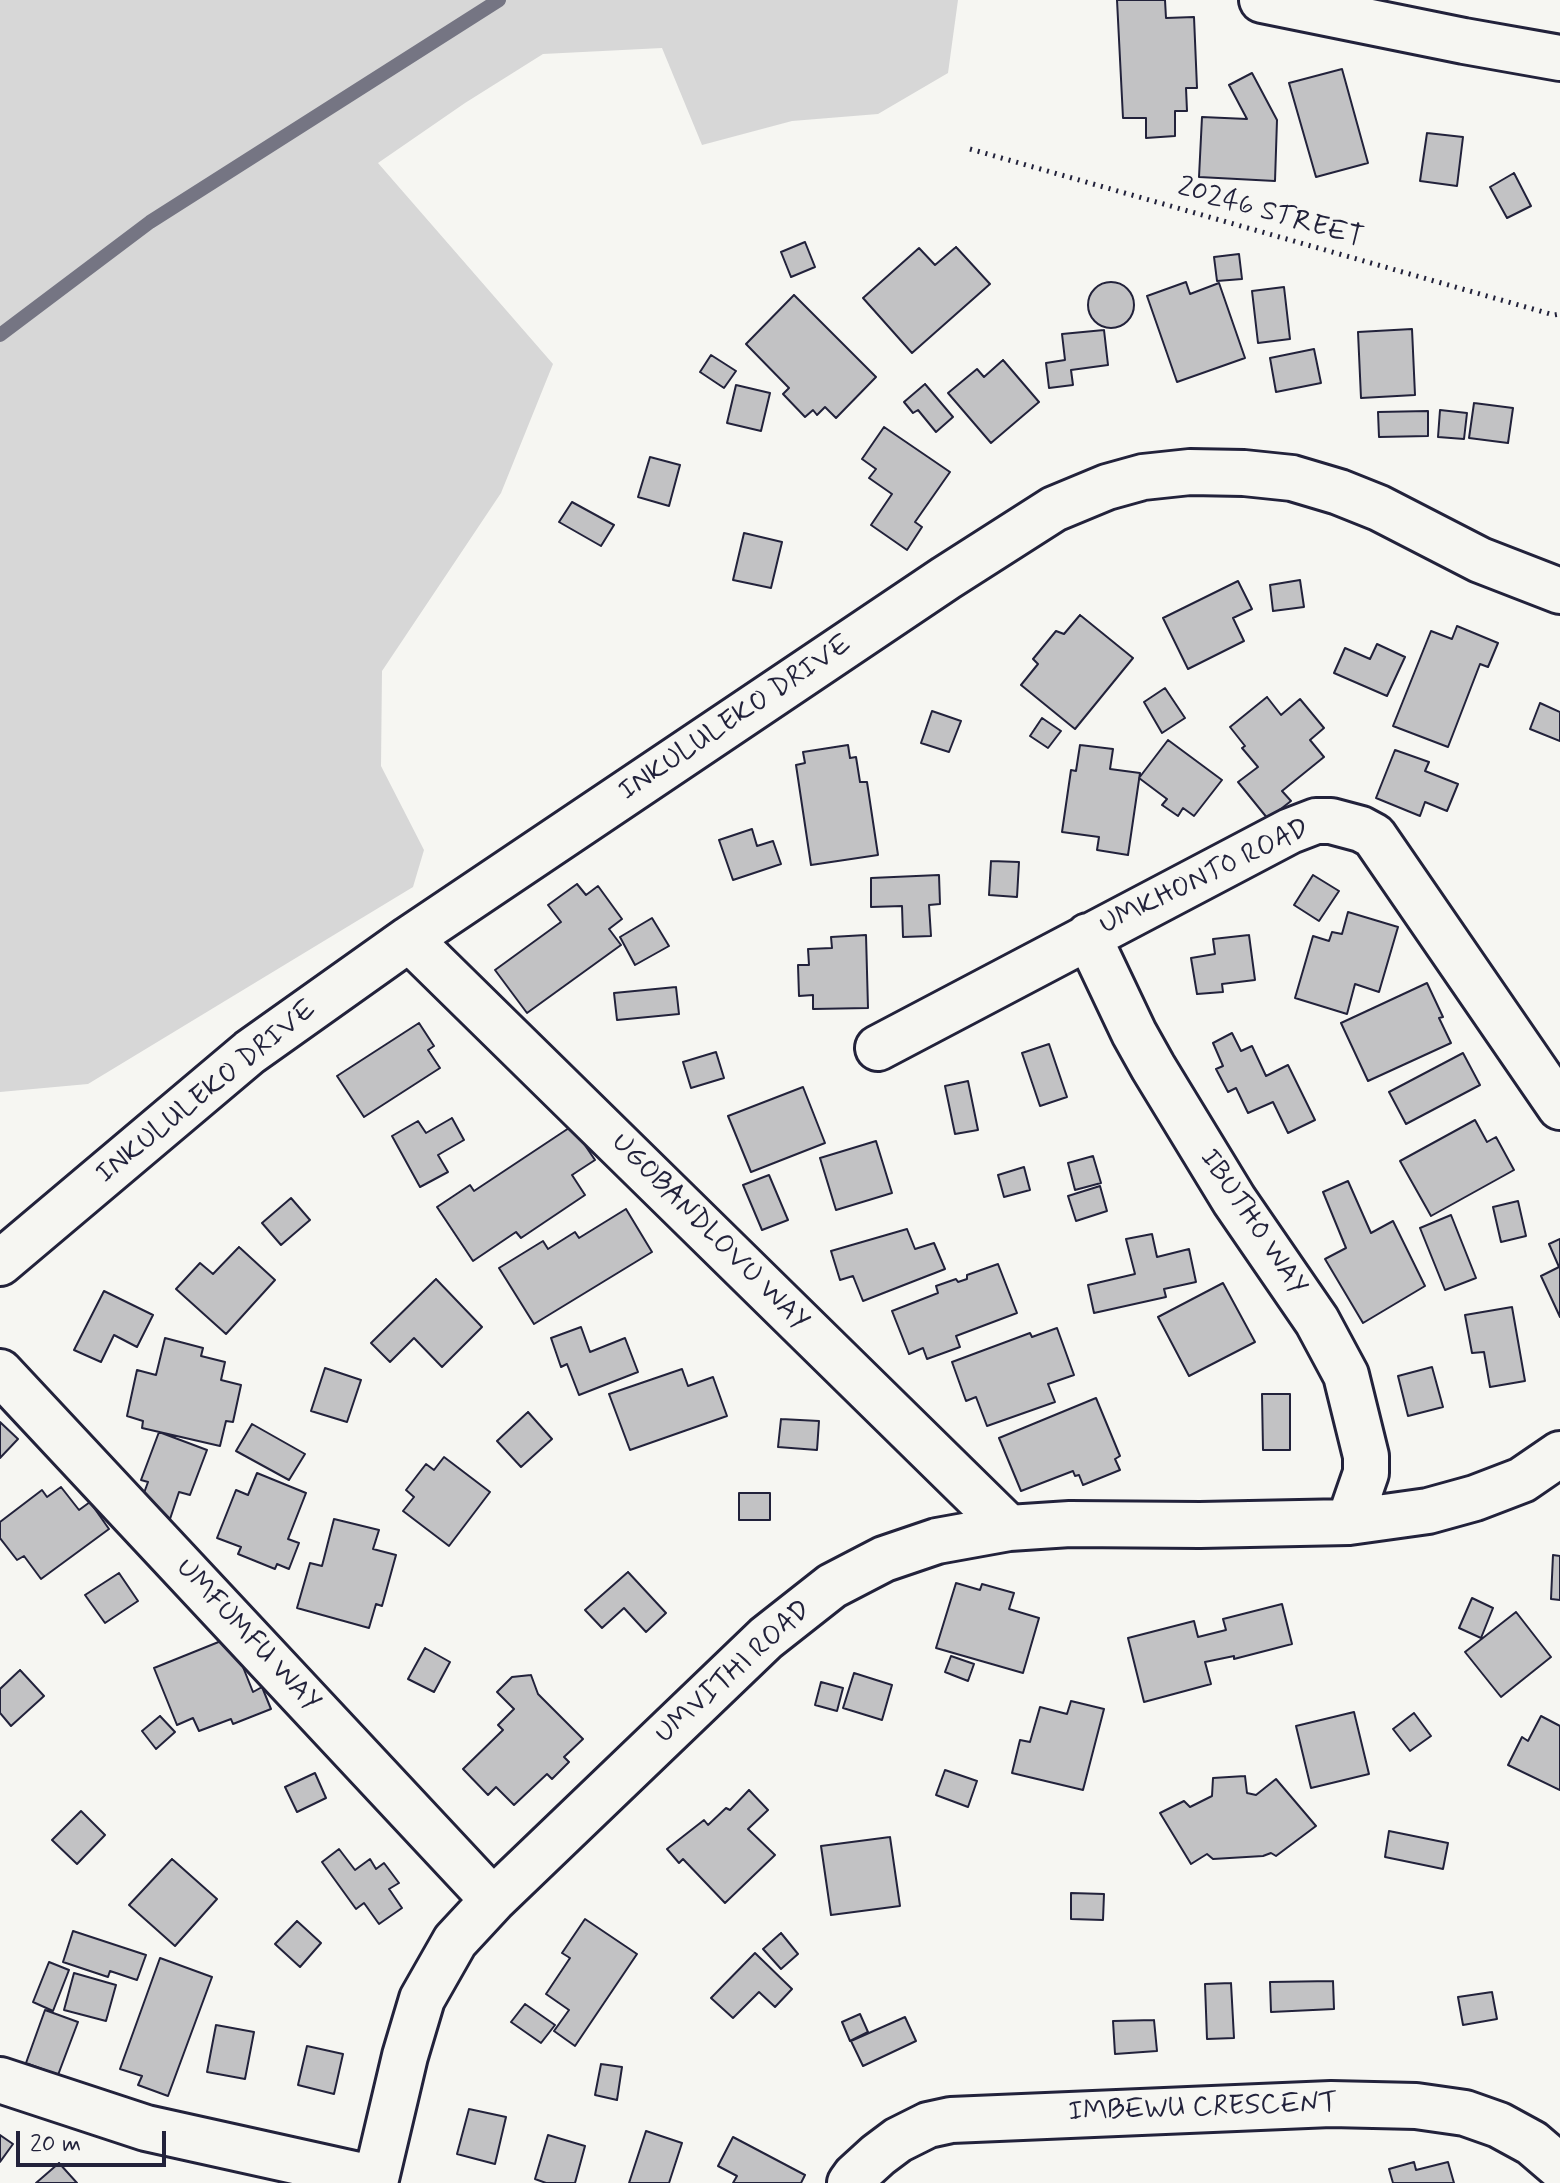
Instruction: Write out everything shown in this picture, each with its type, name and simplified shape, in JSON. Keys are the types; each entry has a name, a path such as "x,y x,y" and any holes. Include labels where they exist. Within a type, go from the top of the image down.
{"street":[{"path":"1262,0 1560,58"},
{"name":"INKULULEKO DRIVE","path":"0,1263 250,1052 409,939 958,570 1054,509 1107,487 1143,477 1190,472 1292,478 1379,508 1480,560 1560,591"},
{"name":"UMKHONTO ROAD","path":"878,1048 1303,826 1316,821 1331,821 1374,836 1560,1107"},
{"name":"IBUTHO WAY","path":"1088,936 1153,1067 1234,1200 1317,1321 1346,1375 1366,1456 1366,1473 1349,1522"},
{"name":"UGOBANDLOVU WAY","path":"409,939 1009,1528"},
{"name":"UMFUMFU WAY","path":"0,1372 493,1900"},
{"name":"UMVITHI ROAD","path":"376,2181 405,2056 422,1999 455,1941 493,1900 766,1638 832,1586 884,1559 937,1541 1009,1528 1070,1524 1349,1522 1428,1511 1522,1480 1560,1454"},
{"path":"0,2080 146,2128 376,2181"},
{"name":"IMBEWU CRESCENT","path":"850,2183 898,2140 928,2125 951,2120 1331,2104 1416,2106 1465,2113 1499,2125 1532,2143 1560,2167"}],"path":[{"name":"20246 STREET","path":"970,149 1554,315 1560,314"}],"shaded area":[{"path":"0,0 958,0 948,73 878,114 792,121 702,145 662,48 543,54 378,163 553,364 501,493 382,671 381,766 424,850 413,887 88,1084 0,1092"}],"building":[{"path":"1117,0 1165,0 1166,18 1194,17 1197,88 1186,88 1187,111 1175,111 1175,136 1146,138 1146,118 1123,118"},
{"path":"1342,69 1368,163 1316,177 1289,83"},
{"path":"1252,73 1277,120 1275,181 1199,177 1202,117 1247,119 1229,85"},
{"path":"1427,133 1463,137 1457,186 1420,181"},
{"path":"1514,173 1531,206 1507,218 1490,187"},
{"path":"805,242 815,267 791,277 781,252"},
{"path":"956,247 990,284 912,353 863,298 919,248 935,265"},
{"path":"1239,254 1242,279 1217,281 1214,257"},
{"path":"1111,282 1127,289 1134,305 1127,321 1111,328 1095,321 1088,305 1095,289"},
{"path":"1186,282 1190,294 1219,283 1245,358 1177,382 1147,296"},
{"path":"1284,287 1290,339 1258,343 1252,291"},
{"path":"794,295 876,377 836,418 825,407 817,415 813,410 805,417 783,394 789,388 746,344"},
{"path":"1412,329 1415,395 1361,398 1358,332"},
{"path":"1104,330 1108,365 1071,370 1073,385 1049,388 1046,363 1065,360 1062,334"},
{"path":"1314,349 1321,383 1276,392 1270,358"},
{"path":"711,355 736,371 724,388 700,372"},
{"path":"1003,360 1039,402 991,443 948,393 977,369 984,377"},
{"path":"925,384 953,417 936,432 918,410 913,413 904,402"},
{"path":"736,385 770,393 761,431 727,423"},
{"path":"1474,403 1513,408 1508,443 1469,438"},
{"path":"1440,410 1467,413 1464,439 1438,437"},
{"path":"1428,411 1428,436 1379,437 1378,412"},
{"path":"884,427 950,472 915,522 922,527 907,550 871,525 892,494 869,478 876,469 862,459"},
{"path":"650,457 680,465 669,506 638,497"},
{"path":"572,502 614,525 601,546 559,522"},
{"path":"744,533 782,542 771,588 733,580"},
{"path":"1300,580 1304,607 1273,611 1270,585"},
{"path":"1238,581 1252,609 1233,618 1244,641 1188,669 1163,618"},
{"path":"1080,615 1133,658 1075,729 1021,685 1038,664 1033,659 1056,631 1064,634"},
{"path":"1457,626 1498,643 1488,667 1480,664 1448,747 1393,726 1431,631 1452,639"},
{"path":"1377,644 1405,657 1387,696 1334,673 1345,648 1370,659"},
{"path":"1165,688 1185,718 1162,733 1144,702"},
{"path":"1267,697 1281,715 1300,699 1324,728 1310,740 1324,757 1282,791 1291,801 1268,819 1238,782 1258,767 1230,727"},
{"path":"1540,703 1560,712 1560,741 1530,729"},
{"path":"932,711 961,721 949,752 921,743"},
{"path":"1042,718 1061,731 1048,748 1030,736"},
{"path":"1168,740 1222,780 1194,816 1183,808 1178,816 1162,805 1167,799 1139,778"},
{"path":"848,745 850,758 856,757 860,782 867,782 878,855 811,865 796,765 805,763 803,752"},
{"path":"1080,745 1113,749 1110,769 1140,773 1128,855 1097,850 1099,837 1062,832 1071,770 1076,771"},
{"path":"1395,750 1429,762 1425,771 1458,784 1447,811 1425,802 1420,816 1376,798"},
{"path":"752,829 757,846 773,841 781,864 733,880 719,840"},
{"path":"991,861 1019,862 1017,897 989,895"},
{"path":"939,875 940,904 929,905 931,936 903,937 902,906 871,907 871,878"},
{"path":"1313,875 1339,891 1319,921 1294,905"},
{"path":"577,884 586,895 598,886 622,919 609,929 621,945 527,1013 495,970 561,922 548,905"},
{"path":"1348,912 1398,927 1379,992 1355,984 1347,1014 1295,998 1313,936 1329,941 1332,932 1342,934"},
{"path":"652,918 669,946 635,965 620,937"},
{"path":"866,935 868,1008 813,1009 813,995 799,996 798,965 809,965 808,949 832,948 831,937"},
{"path":"1249,935 1255,980 1222,984 1223,992 1197,994 1191,958 1215,954 1213,939"},
{"path":"1427,983 1451,1043 1368,1081 1341,1023"},
{"path":"676,987 679,1014 617,1020 614,993"},
{"path":"419,1023 434,1046 428,1050 440,1068 364,1117 337,1076"},
{"path":"1232,1033 1241,1051 1252,1046 1266,1076 1288,1065 1315,1120 1288,1133 1273,1102 1248,1113 1236,1088 1228,1092 1216,1069 1223,1066 1213,1043"},
{"path":"1049,1044 1067,1097 1040,1106 1022,1053"},
{"path":"716,1052 724,1078 691,1088 683,1062"},
{"path":"1463,1053 1480,1085 1406,1124 1389,1092"},
{"path":"968,1081 978,1130 955,1134 945,1086"},
{"path":"803,1087 825,1143 751,1172 728,1116"},
{"path":"452,1118 464,1140 438,1155 448,1172 420,1187 392,1136 418,1121 426,1133"},
{"path":"1475,1120 1487,1142 1496,1137 1514,1170 1431,1216 1400,1161"},
{"path":"572,1126 595,1160 572,1175 585,1195 521,1238 516,1232 473,1261 437,1207 470,1185 474,1191"},
{"path":"876,1141 892,1193 836,1210 820,1158"},
{"path":"1093,1156 1101,1183 1075,1190 1068,1163"},
{"path":"1024,1167 1030,1190 1004,1197 998,1175"},
{"path":"769,1175 788,1220 762,1230 743,1185"},
{"path":"1348,1181 1371,1233 1393,1221 1425,1286 1363,1323 1325,1259 1346,1248 1323,1192"},
{"path":"1100,1186 1107,1211 1076,1221 1068,1196"},
{"path":"291,1198 310,1220 281,1245 262,1223"},
{"path":"1518,1201 1526,1236 1501,1242 1493,1207"},
{"path":"626,1209 652,1252 534,1324 499,1268 543,1241 548,1249 575,1232 579,1238"},
{"path":"1451,1215 1476,1278 1445,1290 1420,1228"},
{"path":"907,1229 915,1249 934,1243 945,1269 863,1301 853,1276 840,1280 831,1251"},
{"path":"1152,1234 1157,1257 1189,1249 1196,1282 1164,1289 1166,1297 1094,1313 1088,1285 1135,1274 1126,1239"},
{"path":"1560,1239 1560,1317 1541,1276 1559,1267 1549,1244"},
{"path":"239,1247 275,1280 226,1334 176,1289 200,1263 213,1274"},
{"path":"998,1264 1017,1313 956,1336 960,1347 927,1359 923,1348 909,1354 892,1311 938,1293 936,1286 956,1279 958,1282 967,1279 967,1275"},
{"path":"436,1279 482,1327 442,1367 414,1338 390,1362 371,1343"},
{"path":"1223,1283 1255,1342 1189,1376 1158,1317"},
{"path":"104,1291 153,1315 137,1347 114,1335 101,1362 74,1350"},
{"path":"1512,1307 1525,1381 1490,1387 1484,1352 1472,1353 1465,1315"},
{"path":"581,1327 590,1352 625,1338 638,1372 579,1395 567,1364 561,1367 551,1338"},
{"path":"1057,1328 1074,1375 1048,1384 1055,1402 987,1426 976,1397 966,1401 952,1362 1030,1333 1032,1337"},
{"path":"165,1338 203,1348 201,1356 225,1362 221,1380 241,1385 233,1422 226,1421 220,1446 142,1428 143,1421 127,1416 137,1370 156,1375"},
{"path":"1432,1367 1443,1407 1408,1416 1398,1376"},
{"path":"325,1368 361,1380 347,1422 311,1411"},
{"path":"682,1369 688,1386 713,1377 727,1416 630,1450 609,1394"},
{"path":"1262,1394 1290,1394 1290,1450 1263,1450"},
{"path":"1096,1398 1120,1456 1115,1459 1120,1470 1083,1485 1079,1475 1075,1476 1073,1471 1021,1491 999,1438"},
{"path":"528,1412 552,1439 521,1467 497,1441"},
{"path":"781,1419 819,1421 817,1450 778,1447"},
{"path":"0,1422 18,1439 0,1458"},
{"path":"252,1424 305,1454 289,1480 236,1451"},
{"path":"159,1432 207,1450 190,1495 179,1492 170,1519 144,1493 148,1482 141,1480"},
{"path":"444,1457 490,1492 449,1546 403,1511 414,1497 406,1490 426,1464 434,1470"},
{"path":"257,1473 306,1493 288,1539 299,1543 289,1569 277,1564 275,1569 238,1554 241,1547 217,1538 236,1490 248,1495"},
{"path":"61,1487 79,1510 90,1502 109,1529 41,1579 24,1556 17,1560 0,1538 0,1522 42,1490 47,1497"},
{"path":"739,1493 770,1493 770,1520 739,1520"},
{"path":"334,1519 379,1530 373,1549 396,1555 382,1606 376,1604 369,1628 297,1608 310,1563 322,1566"},
{"path":"1553,1555 1560,1556 1560,1600 1551,1599"},
{"path":"628,1572 666,1613 646,1632 624,1608 602,1628 585,1610"},
{"path":"119,1573 138,1601 105,1623 85,1595"},
{"path":"956,1583 980,1590 982,1584 1014,1593 1009,1609 1039,1618 1023,1673 936,1648"},
{"path":"1472,1598 1493,1608 1481,1638 1459,1628"},
{"path":"1282,1604 1292,1644 1234,1659 1234,1656 1205,1662 1211,1684 1144,1702 1128,1638 1194,1621 1198,1637 1226,1630 1223,1619"},
{"path":"1516,1612 1551,1657 1501,1697 1465,1652"},
{"path":"231,1637 253,1692 262,1687 271,1709 233,1724 231,1719 199,1731 193,1718 177,1725 154,1668"},
{"path":"425,1648 450,1662 434,1692 408,1679"},
{"path":"951,1656 974,1664 968,1681 945,1672"},
{"path":"20,1670 44,1696 11,1726 0,1713 0,1689"},
{"path":"854,1673 892,1685 882,1720 843,1708"},
{"path":"531,1675 538,1694 583,1739 564,1757 569,1762 552,1779 547,1774 514,1805 496,1787 488,1795 463,1769 503,1730 498,1725 514,1709 497,1692 512,1677"},
{"path":"821,1682 843,1688 837,1711 815,1705"},
{"path":"1071,1701 1104,1709 1083,1790 1012,1773 1020,1740 1030,1742 1040,1707 1067,1714"},
{"path":"1354,1712 1369,1774 1311,1788 1296,1726"},
{"path":"1414,1713 1431,1736 1410,1751 1393,1729"},
{"path":"160,1716 175,1732 156,1749 142,1731"},
{"path":"1541,1716 1560,1726 1560,1790 1508,1765 1522,1737 1528,1741"},
{"path":"945,1770 977,1781 968,1807 936,1795"},
{"path":"315,1773 326,1798 297,1812 285,1787"},
{"path":"1245,1776 1247,1793 1256,1795 1276,1779 1316,1826 1276,1856 1271,1853 1213,1859 1207,1854 1191,1864 1160,1813 1184,1801 1190,1807 1212,1796 1213,1778"},
{"path":"749,1790 768,1810 748,1829 775,1855 725,1903 683,1859 679,1863 667,1849 704,1820 708,1825 726,1808 730,1810"},
{"path":"81,1811 105,1835 77,1864 52,1840"},
{"path":"1389,1831 1448,1843 1443,1869 1385,1857"},
{"path":"890,1837 900,1906 831,1915 821,1846"},
{"path":"339,1849 355,1870 370,1859 376,1869 384,1863 399,1883 389,1889 402,1908 379,1924 364,1903 356,1909 322,1862"},
{"path":"172,1859 217,1899 175,1946 129,1905"},
{"path":"1071,1893 1104,1894 1103,1920 1071,1919"},
{"path":"585,1919 637,1954 575,2046 554,2031 569,2010 546,1994 570,1958 562,1953"},
{"path":"297,1921 321,1943 300,1967 275,1944"},
{"path":"73,1931 146,1955 137,1980 110,1971 108,1977 63,1962"},
{"path":"781,1933 798,1954 781,1969 763,1949"},
{"path":"755,1953 792,1989 775,2007 759,1992 733,2018 711,1998"},
{"path":"160,1958 212,1977 168,2096 138,2085 142,2076 120,2069"},
{"path":"49,1962 69,1970 53,2011 33,2002"},
{"path":"74,1973 116,1985 106,2021 64,2010"},
{"path":"1333,1981 1334,2009 1271,2012 1270,1982"},
{"path":"1231,1983 1234,2038 1207,2039 1205,1984"},
{"path":"1492,1992 1497,2019 1463,2025 1458,1997"},
{"path":"525,2004 555,2025 541,2043 511,2022"},
{"path":"45,2010 78,2022 58,2075 26,2063"},
{"path":"860,2014 868,2032 850,2041 842,2022"},
{"path":"905,2017 916,2041 863,2066 851,2041"},
{"path":"1154,2020 1157,2051 1115,2054 1113,2021"},
{"path":"216,2025 254,2032 245,2079 207,2072"},
{"path":"307,2046 343,2054 334,2094 298,2085"},
{"path":"601,2064 622,2067 617,2100 595,2095"},
{"path":"469,2109 506,2117 495,2164 457,2154"},
{"path":"646,2131 682,2143 669,2183 629,2183"},
{"path":"0,2135 13,2144 0,2162"},
{"path":"548,2135 585,2146 575,2183 546,2183 535,2179"},
{"path":"733,2137 805,2175 801,2183 733,2183 737,2176 718,2166"},
{"path":"1414,2162 1416,2170 1448,2162 1454,2183 1393,2183 1389,2169"},
{"path":"59,2163 77,2183 36,2183"}],"waterway":[{"path":"0,335 150,222 499,0"}]}
